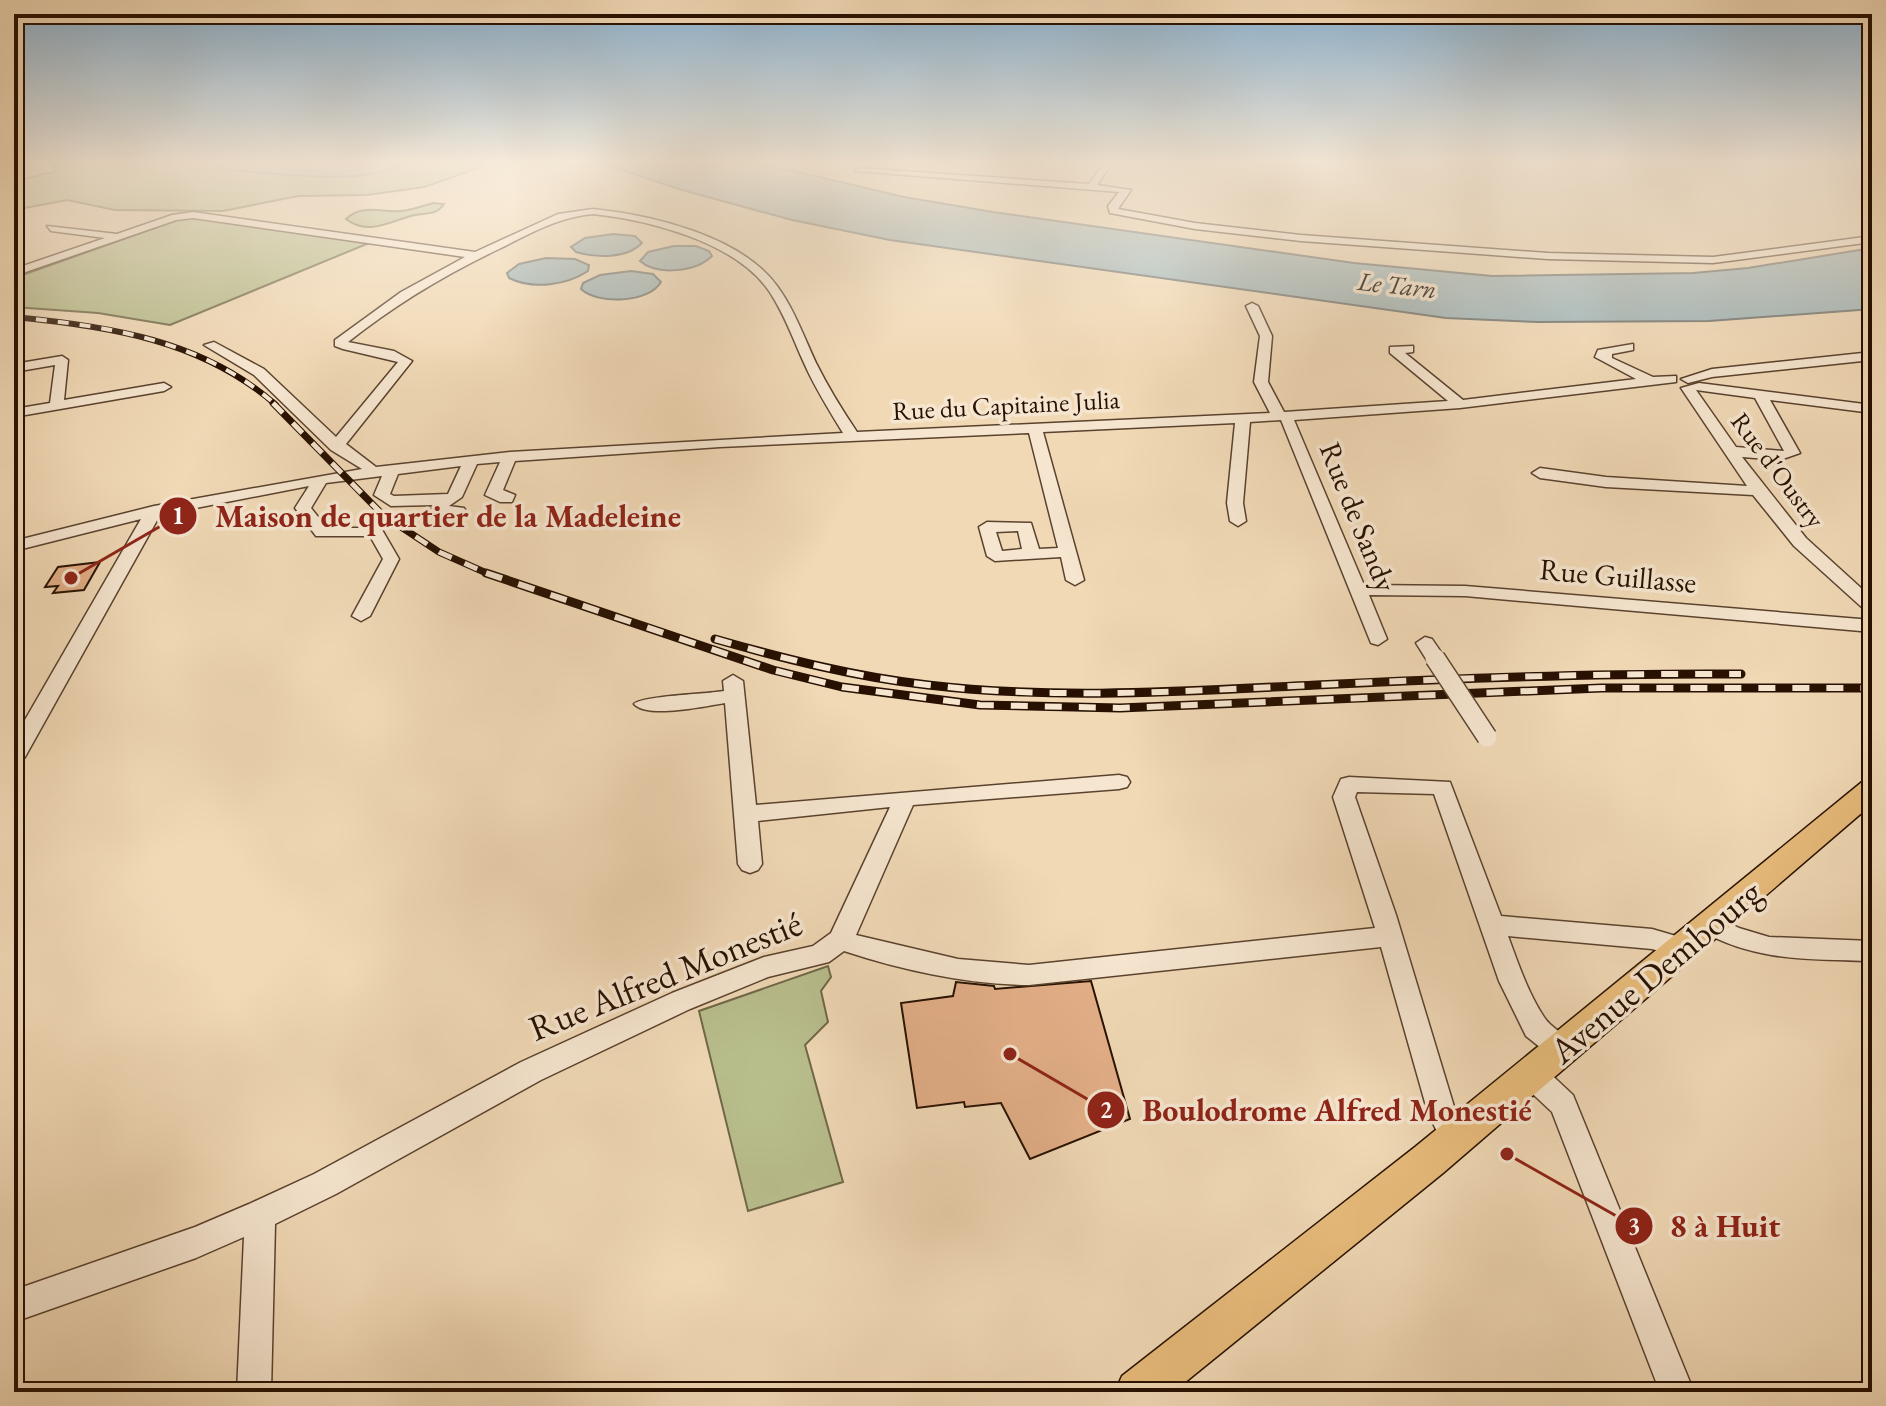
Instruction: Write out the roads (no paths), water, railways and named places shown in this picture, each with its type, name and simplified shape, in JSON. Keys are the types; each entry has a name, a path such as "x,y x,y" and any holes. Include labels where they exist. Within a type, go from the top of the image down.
{"main road":[{"name":"Avenue Dembourg","path":"1138,1392 1455,1138 1872,789"}],"street":[{"path":"56,229 119,237"},
{"path":"14,273 142,229"},
{"path":"289,229 476,255"},
{"path":"336,447 406,361 391,352 348,347 339,343 384,307 441,272 535,229"},
{"path":"673,229 688,232 758,268 773,287 820,383 853,437"},
{"path":"1226,229 1313,239 1511,254 1713,260 1872,239"},
{"name":"Rue de Sandy","path":"1252,306 1266,336 1261,382 1282,416 1378,639"},
{"path":"210,345 259,372 336,447 368,466 371,472"},
{"path":"1409,349 1394,350 1460,404"},
{"path":"1686,383 1724,374 1872,356"},
{"path":"1627,358 1651,382 1686,383 1872,409"},
{"path":"14,368 62,360 56,406"},
{"name":"Rue du Capitaine Julia","path":"14,546 154,511 321,479 510,456 1282,416 1460,404 1651,382"},
{"name":"Rue d'Oustry","path":"1686,383 1729,451 1800,542 1872,607"},
{"path":"14,413 164,387"},
{"path":"1729,451 1780,456 1793,453 1760,395"},
{"path":"1238,521 1235,503 1243,417"},
{"path":"1035,428 1075,580"},
{"path":"506,499 507,495 493,495 510,456"},
{"path":"392,469 382,495 385,499 444,500 454,497 471,460"},
{"path":"1540,473 1606,482 1758,491"},
{"path":"321,479 303,508 322,533 375,531 391,559 361,616"},
{"path":"444,500 439,510 458,511"},
{"path":"14,757 154,511"},
{"path":"1032,554 1068,552"},
{"name":"Rue Guillasse","path":"1358,590 1465,591 1872,626"},
{"path":"1425,643 1487,737"},
{"path":"644,704 689,703 734,688 750,864"},
{"path":"746,814 1119,782"},
{"path":"1455,1138 1442,1113 1344,797 1349,784 1442,787 1512,981 1536,1028 1561,1048"},
{"path":"841,940 905,798"},
{"path":"1492,925 1652,939 1697,936 1735,940 1769,949 1871,953"},
{"name":"Rue Alfred Monestié","path":"14,1306 196,1242 260,1215 325,1184 531,1071 681,1001 764,967 820,955 841,940 875,952 991,976 1029,975 1388,936"},
{"path":"1531,1074 1563,1104 1677,1392"},
{"path":"254,1392 260,1215"}],"water":[{"name":"Le Tarn","path":"834,229 1111,229 1354,263 1492,276 1693,273 1748,268 1872,248 1872,309 1709,321 1538,322 1446,318 890,240"},
{"path":"613,234 635,236 642,243 628,252 611,256 584,254 571,247 585,238"},
{"path":"674,246 696,246 709,251 712,256 696,266 676,270 656,269 640,261 648,252"},
{"path":"546,258 575,259 589,265 588,271 570,280 539,285 509,278 507,273 519,264"},
{"path":"631,271 653,274 661,282 655,289 635,298 599,298 581,289 583,283 600,275"}],"railway":[{"path":"14,317 84,325 153,340 186,351 248,383 276,405"},
{"path":"273,403 383,515 439,552 488,574"},
{"path":"488,574 773,670 842,687 980,705 1120,708 1601,688 1872,688"},
{"path":"715,639 874,677 976,690 1025,692 1122,693 1528,676 1741,674"}],"place":[{"name":"Maison de quartier de la Madeleine","path":"71,578"},
{"name":"Boulodrome Alfred Monestié","path":"1010,1054"},
{"name":"8 à Huit","path":"1507,1154"}]}
